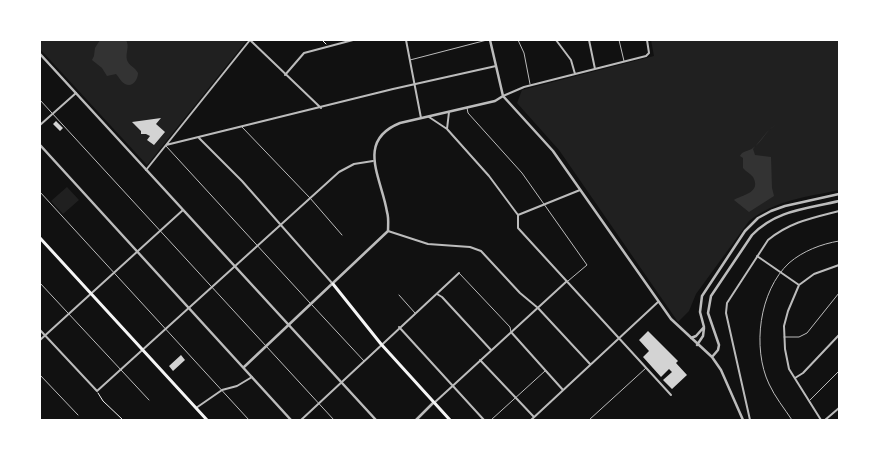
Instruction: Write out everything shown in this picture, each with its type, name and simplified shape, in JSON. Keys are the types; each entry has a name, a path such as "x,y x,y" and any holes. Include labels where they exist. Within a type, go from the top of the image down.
{"main road":[{"path":"40,238 207,420"},
{"path":"333,284 381,344 450,420"}],"street":[{"path":"146,170 250,40 321,108"},
{"path":"285,75 304,53 353,40"},
{"path":"406,40 421,118"},
{"path":"490,40 503,96 553,151 670,319 712,357 721,370 743,420"},
{"path":"556,40 571,60 575,74"},
{"path":"589,40 595,69"},
{"path":"244,366 388,231 388,213 373,161 376,142 383,133 391,127 421,118 495,101 503,96 530,85 646,56 649,53 647,40"},
{"path":"40,54 376,420"},
{"path":"166,145 496,66"},
{"path":"40,125 76,93"},
{"path":"447,129 449,112"},
{"path":"430,117 447,129 489,176 518,215 518,228 671,396"},
{"path":"198,137 242,181 333,284"},
{"path":"40,146 244,366 252,377 292,420"},
{"path":"40,330 97,391 211,286 258,246 339,172 354,164 373,161"},
{"path":"518,215 580,190"},
{"path":"697,345 703,336 704,327 700,312 702,296 745,231 758,218 771,211 785,206 839,194"},
{"path":"712,357 718,350 719,345 708,313 711,296 752,235 760,226 778,215 839,201"},
{"path":"40,340 183,210"},
{"path":"750,420 726,313 727,303 768,240 789,226 839,211"},
{"path":"388,231 428,244 470,247 481,252 520,293 538,308 590,364"},
{"path":"758,256 799,285"},
{"path":"821,420 797,385 795,378 789,369 784,337 788,310 799,285 814,274 839,265"},
{"path":"301,420 399,327 437,294 437,291 459,273"},
{"path":"417,420 433,403 567,281"},
{"path":"437,294 442,297 491,350"},
{"path":"531,420 590,364 620,339 658,302"},
{"path":"399,327 484,420"},
{"path":"691,338 696,336 704,327"},
{"path":"511,332 563,390"},
{"path":"795,378 803,373 839,335"},
{"path":"480,360 534,417"},
{"path":"196,408 222,390 237,386 252,377"},
{"path":"825,420 839,408"}],"lane":[{"path":"410,60 487,40"},
{"path":"518,40 524,53 530,85"},
{"path":"619,40 624,62"},
{"path":"40,100 334,420"},
{"path":"467,108 468,113 522,173 586,265 567,281"},
{"path":"242,127 310,198 342,235"},
{"path":"166,145 364,361"},
{"path":"40,192 249,420"},
{"path":"792,420 768,383 760,346 761,318 768,297 781,273 801,254 819,246 839,241"},
{"path":"459,273 510,327 511,332"},
{"path":"40,283 149,400"},
{"path":"784,337 799,337 807,333 839,293"},
{"path":"398,295 415,313"},
{"path":"589,420 646,368"},
{"path":"491,420 545,370"},
{"path":"809,401 839,371"},
{"path":"40,375 78,415"}],"path":[{"path":"322,40 327,46"},
{"path":"97,391 103,401 123,420"}],"shaded area":[{"path":"40,40 247,40 147,165 40,49"},
{"path":"100,40 126,40 128,45 127,60 138,73 133,84 125,84 116,74 107,76 102,68 92,60 95,48"},
{"path":"651,40 839,40 839,190 803,197 780,204 759,214 749,221 696,294 689,311 678,322 559,150 517,103 522,90 654,56"},
{"path":"769,130 759,143 755,146 767,132"},
{"path":"755,146 753,149 755,155 771,157 772,188 774,196 749,212 734,200 750,193 755,187 753,177 743,168 743,158 740,156"},
{"path":"67,187 79,200 63,214 51,201"}],"building":[{"path":"161,118 156,124 165,132 154,145 147,140 150,136 141,134 141,131 132,122"},
{"path":"56,121 63,128 60,131 53,124"},
{"path":"648,331 678,361 676,363 687,375 672,389 663,380 672,372 669,369 661,377 643,357 649,351 639,340"},
{"path":"181,355 185,360 173,371 169,366"}]}
